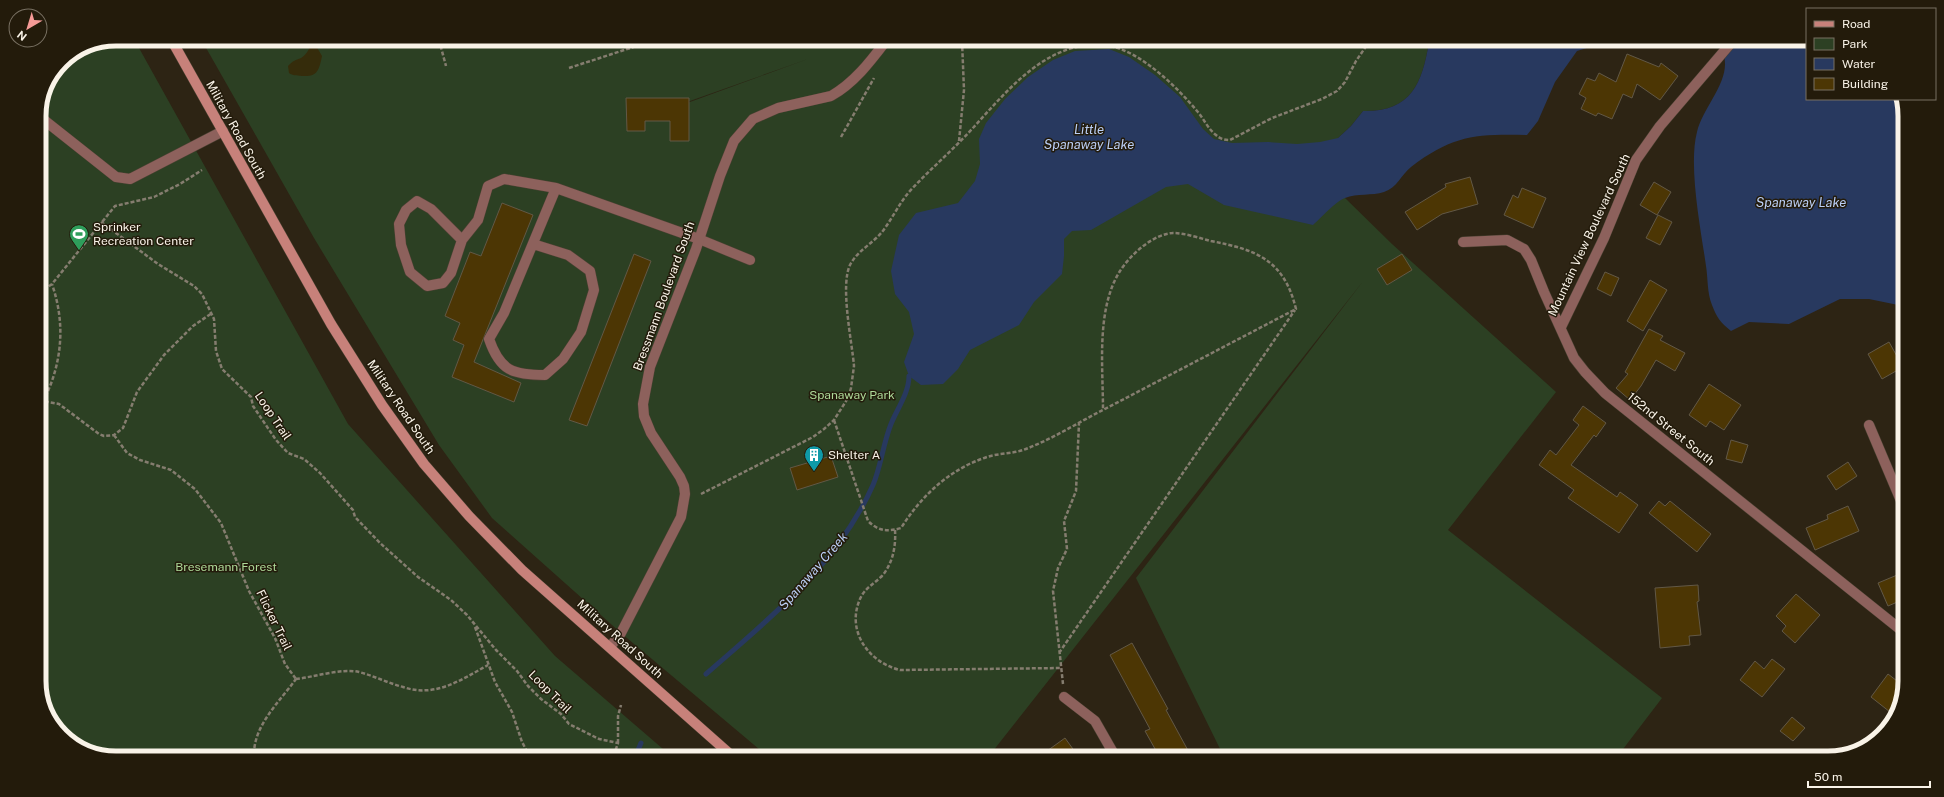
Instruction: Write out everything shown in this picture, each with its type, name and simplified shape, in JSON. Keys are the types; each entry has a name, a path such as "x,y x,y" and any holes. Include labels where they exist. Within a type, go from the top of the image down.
{"main road":[{"name":"Military Road South","path":"175,46 331,324 405,439 464,511 496,546 726,751"}],"street":[{"name":"Bressmann Boulevard South","path":"610,647 621,633 664,554 681,517 685,494 684,486 680,477 651,433 644,416 643,404 650,367 734,141 753,119 766,112 831,96 840,91 861,72 882,46"},
{"name":"Mountain View Boulevard South","path":"1560,327 1604,238 1636,160 1660,126 1728,46"},
{"path":"46,122 116,177 125,179 130,179 223,131"},
{"path":"462,240 431,208 416,201 406,210 400,224 401,244 410,272 427,286 443,283 451,273 462,240 478,220 488,186 504,179 556,188 699,238 750,260"},
{"path":"533,244 568,255 590,271 594,290 581,332 563,359 544,375 524,375 506,368 494,355 489,339 504,313 556,188"},
{"name":"152nd Street South","path":"1462,242 1507,240 1524,249 1532,260 1544,292 1574,358 1605,393 1898,628"},
{"path":"1869,425 1898,494"},
{"path":"1064,697 1095,721 1112,751"}],"path":[{"path":"441,46 446,66"},
{"path":"569,68 637,46"},
{"path":"959,142 964,90 962,46"},
{"path":"701,494 813,437 834,420 848,398 854,377 846,288 850,266 859,253 880,234 908,193 1003,95 1019,80 1054,54 1077,46"},
{"path":"1100,46 1122,50 1155,71 1185,97 1214,133 1222,139 1230,140 1272,118 1322,99 1336,91 1345,82 1356,61 1366,46"},
{"path":"841,137 874,78"},
{"path":"46,288 52,284 111,209 120,204 154,197 180,184 202,170"},
{"name":"Loop Trail","path":"101,222 158,264 194,286 202,294 214,319 216,351 222,369 251,397 254,406 276,440 288,453 304,459 320,473 370,533 418,577 451,600 467,615 496,650 517,671 528,686 541,699 561,714 569,724 599,739 618,743"},
{"path":"1059,653 1296,310 1293,298 1283,277 1267,260 1247,249 1172,233 1151,241 1133,255 1119,272 1114,282 1103,316 1103,410"},
{"path":"46,393 55,375 61,344 59,311 52,284"},
{"path":"834,420 868,521 877,528 889,531 895,530 901,528 924,497 953,473 986,457 1022,450 1103,410 1296,310"},
{"path":"46,402 59,404 99,434 104,436 114,435 123,428 137,392 164,355 194,326 212,313"},
{"path":"1064,697 1053,590 1058,568 1067,549 1064,521 1076,491 1079,422"},
{"name":"Flicker Trail","path":"114,435 127,453 140,460 171,470 177,474 195,489 221,523 249,591 274,638 285,664 296,679"},
{"path":"895,530 894,548 888,567 868,588 858,604 856,613 856,622 860,639 875,659 891,668 900,670 1061,668"},
{"name":"Loop Trail","path":"475,625 488,665 495,682 512,712 522,742 527,751"},
{"path":"255,751 258,734 268,716 296,679 345,671 359,672 404,688 424,691 438,690 452,685 488,665"},
{"path":"615,751 618,743 618,716 621,705"}],"green space":[{"name":"Bresemann Forest","path":"138,46 348,424 555,656 665,751 116,751 103,750 85,744 77,739 58,720 53,712 47,694 46,685 46,112 48,98 53,85 63,70 77,58 85,53 103,47"},
{"name":"Spanaway Park","path":"205,46 1428,46 1418,83 1411,93 1403,101 1393,107 1363,111 1351,126 1338,138 1345,198 1392,244 1556,392 1448,530 1662,698 1622,751 1221,751 1136,578 1364,280 993,751 761,751 621,633 492,518 439,445 314,238","holes":["808,59 657,114 656,113"]}],"sand":[{"path":"310,46 316,46 322,56 320,66 316,72 307,76 293,75 289,73 288,66 305,55"}],"water":[{"name":"Little Spanaway Lake","path":"1428,46 1593,46 1577,51 1555,82 1538,121 1527,135 1479,136 1440,148 1411,167 1392,188 1384,192 1350,196 1345,198 1333,206 1313,225 1224,205 1188,184 1166,187 1091,230 1072,231 1064,239 1062,274 1034,302 1019,325 970,350 958,369 943,384 921,385 909,376 904,362 914,334 909,312 895,294 891,271 899,235 916,213 958,203 975,181 980,164 979,139 986,123 1005,99 1028,77 1053,60 1075,51 1109,49 1129,57 1155,75 1180,97 1203,129 1214,139 1232,143 1268,142 1297,144 1320,142 1338,138 1351,126 1363,111 1393,107 1403,101 1418,83"},
{"name":"Spanaway Lake","path":"1720,46 1806,46 1806,100 1896,100 1898,112 1898,305 1869,299 1840,299 1789,324 1749,322 1731,331 1719,320 1710,300 1708,291 1707,271 1696,198 1694,162 1697,132 1706,110 1723,77 1725,66 1724,54"}],"building":[{"path":"1627,54 1659,67 1661,63 1678,76 1660,100 1637,84 1632,98 1623,94 1612,119 1598,113 1596,116 1581,109 1586,98 1579,94 1587,78 1595,81 1599,73 1616,82"},
{"path":"626,98 689,98 689,141 670,141 670,121 645,121 645,131 627,131"},
{"path":"1470,177 1478,204 1442,214 1417,230 1405,212 1446,187 1445,184"},
{"path":"1654,182 1671,192 1657,215 1640,205"},
{"path":"1522,188 1546,198 1533,228 1504,215 1513,195 1518,198"},
{"path":"502,203 533,215 474,362 521,383 514,402 452,377 464,345 453,340 460,323 445,316 470,252 481,256"},
{"path":"1658,215 1672,222 1660,245 1646,238"},
{"path":"634,254 651,261 587,426 569,420"},
{"path":"1402,254 1412,270 1387,285 1377,269"},
{"path":"1605,272 1619,278 1611,296 1597,289"},
{"path":"1650,280 1667,290 1643,331 1627,321"},
{"path":"1649,329 1663,336 1660,340 1685,353 1675,371 1656,360 1641,386 1630,400 1616,388 1628,374 1625,372"},
{"path":"1889,342 1898,358 1898,370 1882,379 1868,354"},
{"path":"1709,384 1741,405 1724,430 1710,421 1706,427 1689,415"},
{"path":"1583,406 1606,423 1596,437 1594,435 1571,465 1617,497 1620,492 1638,505 1619,533 1568,498 1574,490 1539,465 1550,450 1556,455 1579,425 1573,420"},
{"path":"1731,440 1748,445 1742,463 1726,459"},
{"name":"Shelter A","path":"831,456 838,477 797,490 790,468"},
{"path":"1848,462 1857,476 1836,490 1827,476"},
{"path":"1659,501 1665,506 1670,501 1711,534 1697,552 1649,513"},
{"path":"1848,506 1859,531 1815,550 1806,528 1828,519 1827,515"},
{"path":"1898,575 1898,602 1888,606 1878,583"},
{"path":"1698,585 1699,601 1697,602 1701,635 1689,636 1690,645 1660,648 1655,588"},
{"path":"1796,594 1820,615 1795,643 1782,631 1786,626 1776,616"},
{"path":"1132,643 1168,709 1166,710 1188,751 1156,751 1145,731 1150,729 1110,655"},
{"path":"1772,659 1785,669 1762,697 1740,680 1755,661 1764,669"},
{"path":"1888,674 1898,682 1897,694 1890,712 1871,697"},
{"path":"1792,717 1805,728 1793,741 1780,731"},
{"path":"1065,738 1074,751 1047,751"}],"waterway":[{"name":"Spanaway Creek","path":"706,674 777,611 821,565 841,540 858,514 873,485 888,432 893,418 905,395 909,376"},
{"name":"Spanaway Creek","path":"638,751 641,743"}],"place":[{"name":"Sprinker Recreation Center","path":"79,251"},
{"name":"Shelter A","path":"814,472"}]}
